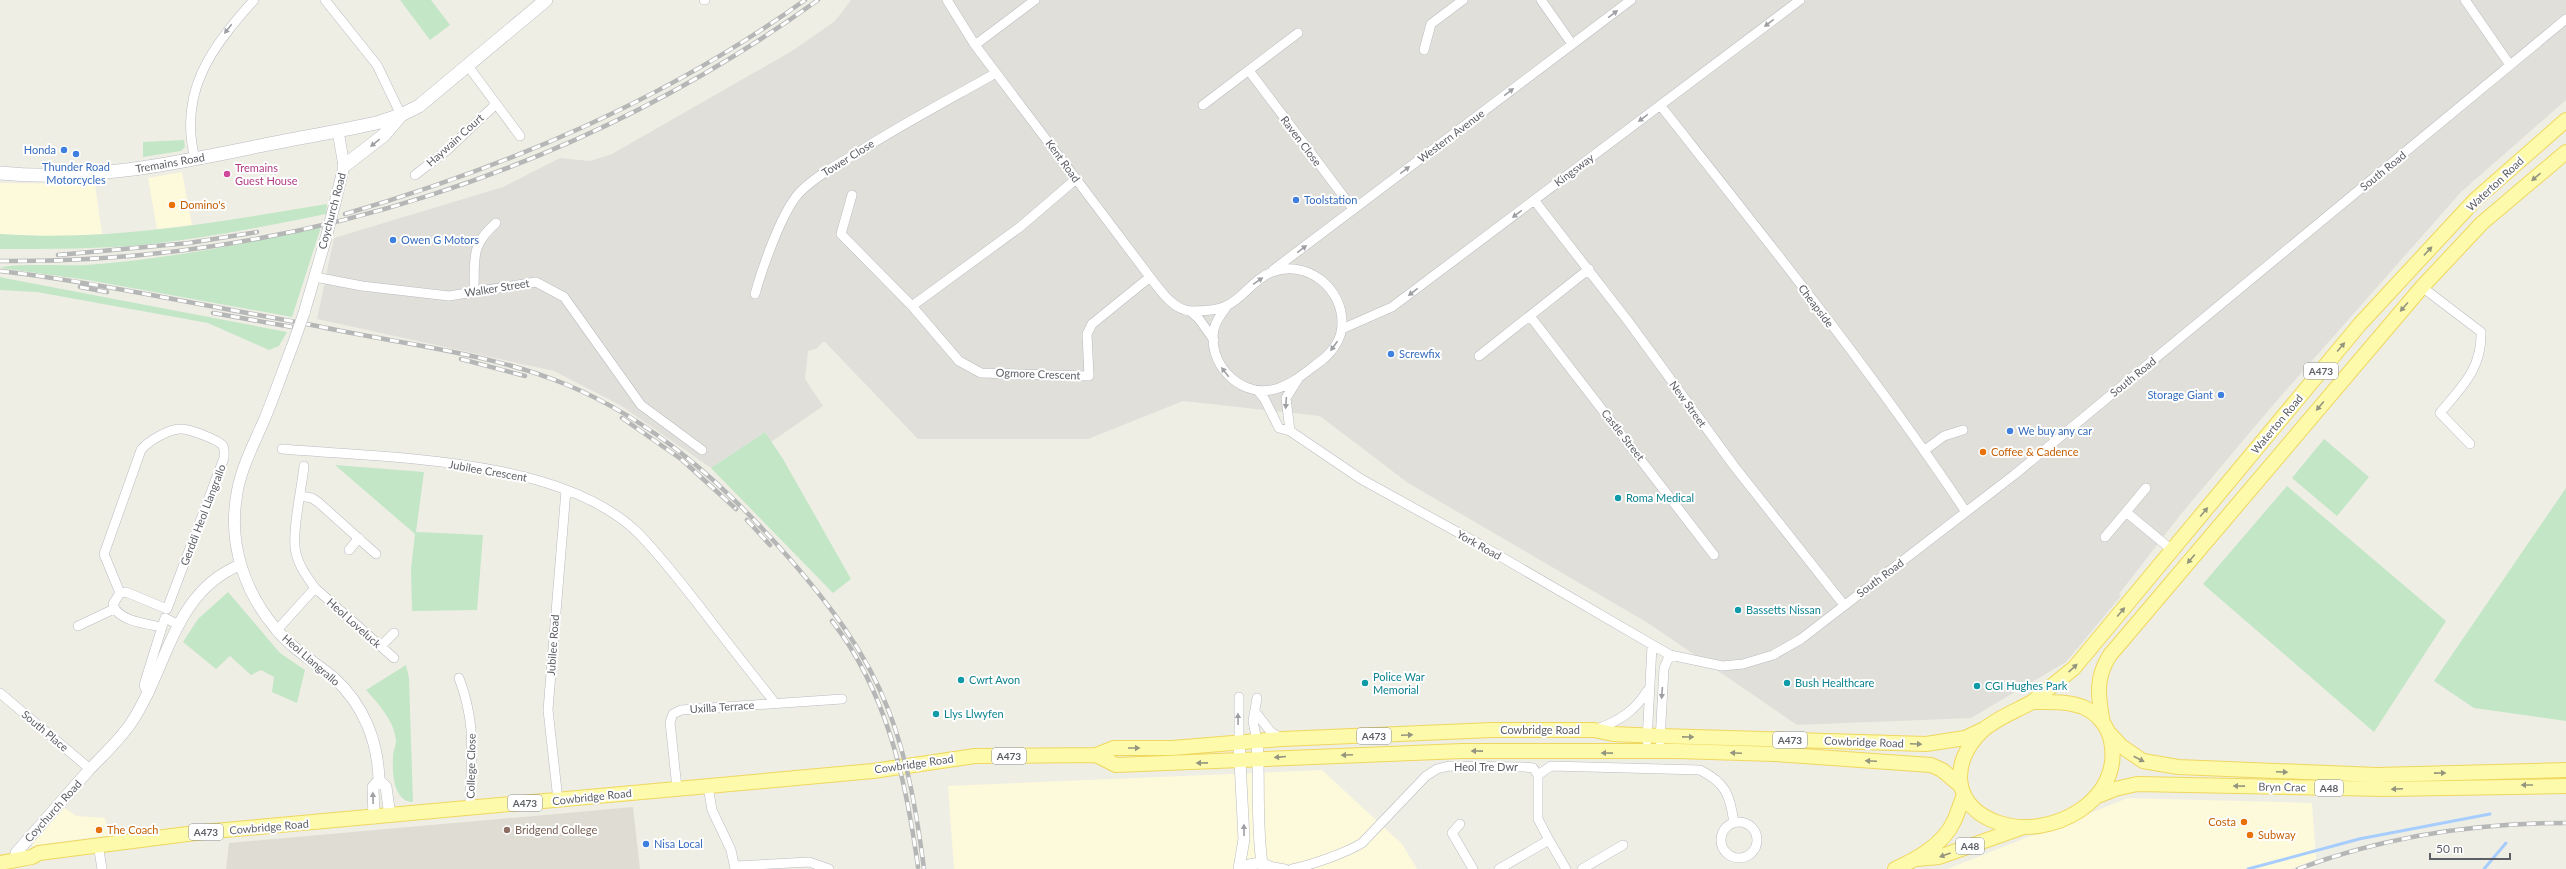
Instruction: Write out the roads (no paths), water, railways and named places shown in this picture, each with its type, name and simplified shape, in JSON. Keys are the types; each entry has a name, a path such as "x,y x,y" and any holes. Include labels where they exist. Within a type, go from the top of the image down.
{"main road":[{"path":"338,131 401,115 418,106 546,0"},
{"path":"344,166 384,135 401,115"},
{"name":"Waterton Road","path":"2032,702 2074,668 2360,324 2476,200 2566,120"},
{"name":"Tremains Road","path":"0,173 32,176 88,175 141,169 338,131"},
{"name":"Waterton Road","path":"2106,728 2097,692 2102,669 2110,656 2422,287 2482,223 2566,152"},
{"name":"A48","path":"1895,869 1916,859 1937,843 1949,829 1962,790 1961,762 1965,753 1984,729 2032,702 2064,702 2076,705 2094,714 2106,728 2113,755 2112,766 2107,778 2095,797 2082,810 2048,825 2022,828 1939,857 1916,859"},
{"name":"Bryn Crac","path":"2106,728 2122,746 2143,761 2178,767 2377,775 2566,770"},
{"name":"Cowbridge Road","path":"0,863 32,857 40,853 98,844 203,832 374,818 873,770 975,756 1096,755 1114,748 1172,748 1282,739 1435,734 1492,730 1594,730 1613,734 1653,736 1926,744 1965,738 1984,729"},
{"name":"Cowbridge Road","path":"1096,755 1115,765 1462,751 1775,754 1916,763 1942,770 1962,790"},
{"name":"Bryn Crac","path":"2095,797 2115,788 2137,784 2385,789 2566,786"},
{"name":"A48","path":"1962,790 1975,810 1985,817 1998,823 2022,828"},
{"name":"Cowbridge Road","path":"0,855 32,850 40,853"}],"street":[{"path":"195,159 191,141 190,106 195,89 222,38 254,0"},
{"path":"325,0 377,65 401,115"},
{"name":"Kent Road","path":"946,0 975,45 1150,277 1173,304 1190,311 1199,319 1214,340"},
{"path":"975,45 1035,0"},
{"path":"1424,50 1431,24 1463,0"},
{"path":"1541,0 1572,44"},
{"name":"Western Avenue","path":"1271,272 1631,0"},
{"name":"Kingsway","path":"1342,329 1392,307 1800,0"},
{"path":"2465,0 2510,65"},
{"name":"South Road","path":"1670,655 1722,666 1743,664 1773,655 1795,642 1966,512 2566,19"},
{"path":"1203,106 1250,72 1298,33"},
{"path":"468,66 495,105 520,136"},
{"name":"Raven Close","path":"1250,72 1353,209"},
{"name":"Tower Close","path":"755,294 762,271 790,207 801,190 822,174 870,145 996,73"},
{"name":"Haywain Court","path":"415,176 446,151 495,105"},
{"name":"Cheapside","path":"1660,105 1753,223 1925,450 1966,512"},
{"name":"Coychurch Road","path":"292,347 315,277 344,166 338,131"},
{"path":"912,306 1020,227 1076,179"},
{"name":"Ogmore Crescent","path":"852,195 841,234 912,306 959,361 981,373 1089,376 1087,334 1092,324 1150,277"},
{"name":"New Street","path":"1534,200 1589,269 1734,466 1844,605"},
{"path":"474,291 475,250 484,233 496,223"},
{"path":"1283,269 1306,272 1328,285 1339,304 1342,329 1332,350 1299,377 1284,386 1258,391 1237,383 1227,375 1220,365 1214,340 1218,319 1228,306 1271,272 1283,269"},
{"path":"1479,356 1589,269"},
{"name":"Walker Street","path":"315,277 362,286 449,296 536,282 564,297 641,405 702,450"},
{"path":"2422,287 2481,332 2482,348 2477,366 2463,387 2440,413 2470,444"},
{"name":"Kent Road","path":"1190,311 1214,310 1228,306"},
{"name":"Castle Street","path":"1530,316 1714,555"},
{"name":"Heol Llangrallo","path":"292,347 244,467 237,490 235,502 236,544 240,565 252,591 277,630 335,679 362,713 372,735 379,760 379,780 373,787 374,818"},
{"path":"1290,431 1286,398 1299,377"},
{"name":"York Road","path":"1258,391 1264,398 1280,428 1290,431 1361,478 1479,544 1652,646 1670,655"},
{"name":"Gerddi Heol Llangrallo","path":"120,593 104,554 141,450 149,442 177,429 186,430 219,442 224,448 224,458 164,618 144,685 148,695"},
{"path":"1925,450 1944,436 1963,430"},
{"name":"Jubilee Crescent","path":"282,449 465,465 525,476 566,490 605,508 636,531 667,565"},
{"name":"Heol Loveluck","path":"304,466 295,552 305,573 315,588 394,658"},
{"path":"2105,537 2146,488"},
{"name":"Jubilee Road","path":"558,800 548,710 566,490"},
{"path":"300,496 312,498 318,502 376,554"},
{"path":"2126,512 2172,550"},
{"path":"349,550 359,538"},
{"path":"90,769 127,728 148,695 179,625 195,597 207,584 223,572 240,565"},
{"name":"Uxilla Terrace","path":"667,565 775,703"},
{"path":"277,630 315,588"},
{"path":"164,618 121,616 114,609 114,600 120,593 132,594 164,618 179,625"},
{"path":"78,626 114,609"},
{"path":"381,646 394,633"},
{"path":"1652,646 1648,689 1653,736 1653,752"},
{"path":"1653,752 1653,736 1664,668 1670,655"},
{"name":"College Close","path":"458,678 468,702 473,738 470,809"},
{"path":"1594,730 1624,718 1641,702 1648,689"},
{"name":"South Place","path":"0,693 90,769"},
{"path":"1239,697 1239,742 1244,839 1240,869"},
{"path":"1256,698 1256,713 1253,721 1257,741 1260,784 1258,832 1268,866"},
{"name":"Uxilla Terrace","path":"676,788 670,722 673,714 681,710 842,699"},
{"path":"1256,713 1271,732 1282,739"},
{"name":"Heol Tre Dwr","path":"1292,869 1304,868 1362,843 1426,776 1438,769 1449,766 1524,767 1532,768 1538,776"},
{"path":"1566,869 1538,819 1538,776 1552,766 1700,770 1716,778 1725,789 1734,823"},
{"name":"Coychurch Road","path":"16,853 90,769"},
{"name":"Heol Llangrallo","path":"379,780 386,787 390,816"},
{"path":"708,786 712,810 731,850 735,868 809,862 830,869"},
{"path":"1460,824 1452,833 1473,869"},
{"path":"1499,869 1549,840"},
{"path":"98,844 102,869"},
{"path":"1582,869 1623,845"},
{"path":"1240,869 1253,863 1285,869"}],"waterway":[{"path":"2248,869 2359,839 2490,814"},
{"path":"2484,869 2506,843"}],"railway":[{"path":"345,214 467,174 526,152 584,126 642,99 698,69 752,36 805,0"},
{"path":"0,261 109,258 217,245 324,225 430,195 532,158 632,113 727,60 818,0"},
{"path":"58,255 189,243 257,232"},
{"path":"0,271 61,279 474,356 535,373 565,384 598,399 659,436 714,481 765,531 804,575 858,648 879,688 895,728 901,748 911,788 924,869"},
{"path":"80,287 107,292"},
{"path":"213,313 292,327"},
{"path":"461,359 525,376"},
{"path":"622,418 681,459 736,509"},
{"path":"747,520 770,545"},
{"path":"832,621 851,648 867,677 891,738 907,802 918,867"},
{"path":"2298,869 2363,848 2430,834 2498,826 2566,823"}],"place":[{"name":"Honda","path":"64,150"},
{"name":"Thunder Road Motorcycles","path":"76,154"},
{"name":"Tremains Guest House","path":"227,174"},
{"name":"Toolstation","path":"1296,200"},
{"name":"Domino's","path":"172,205"},
{"name":"Owen G Motors","path":"393,240"},
{"name":"Screwfix","path":"1391,354"},
{"name":"Storage Giant","path":"2221,395"},
{"name":"We buy any car","path":"2010,431"},
{"name":"Coffee & Cadence","path":"1983,452"},
{"name":"Roma Medical","path":"1618,498"},
{"name":"Bassetts Nissan","path":"1738,610"},
{"name":"Cwrt Avon","path":"961,680"},
{"name":"Police War Memorial","path":"1365,683"},
{"name":"Bush Healthcare","path":"1787,683"},
{"name":"CGI Hughes Park","path":"1977,686"},
{"name":"Llys Llwyfen","path":"936,714"},
{"name":"Costa","path":"2244,822"},
{"name":"The Coach","path":"99,830"},
{"name":"Bridgend College","path":"507,830"},
{"name":"Subway","path":"2250,835"},
{"name":"Nisa Local","path":"646,844"}]}
